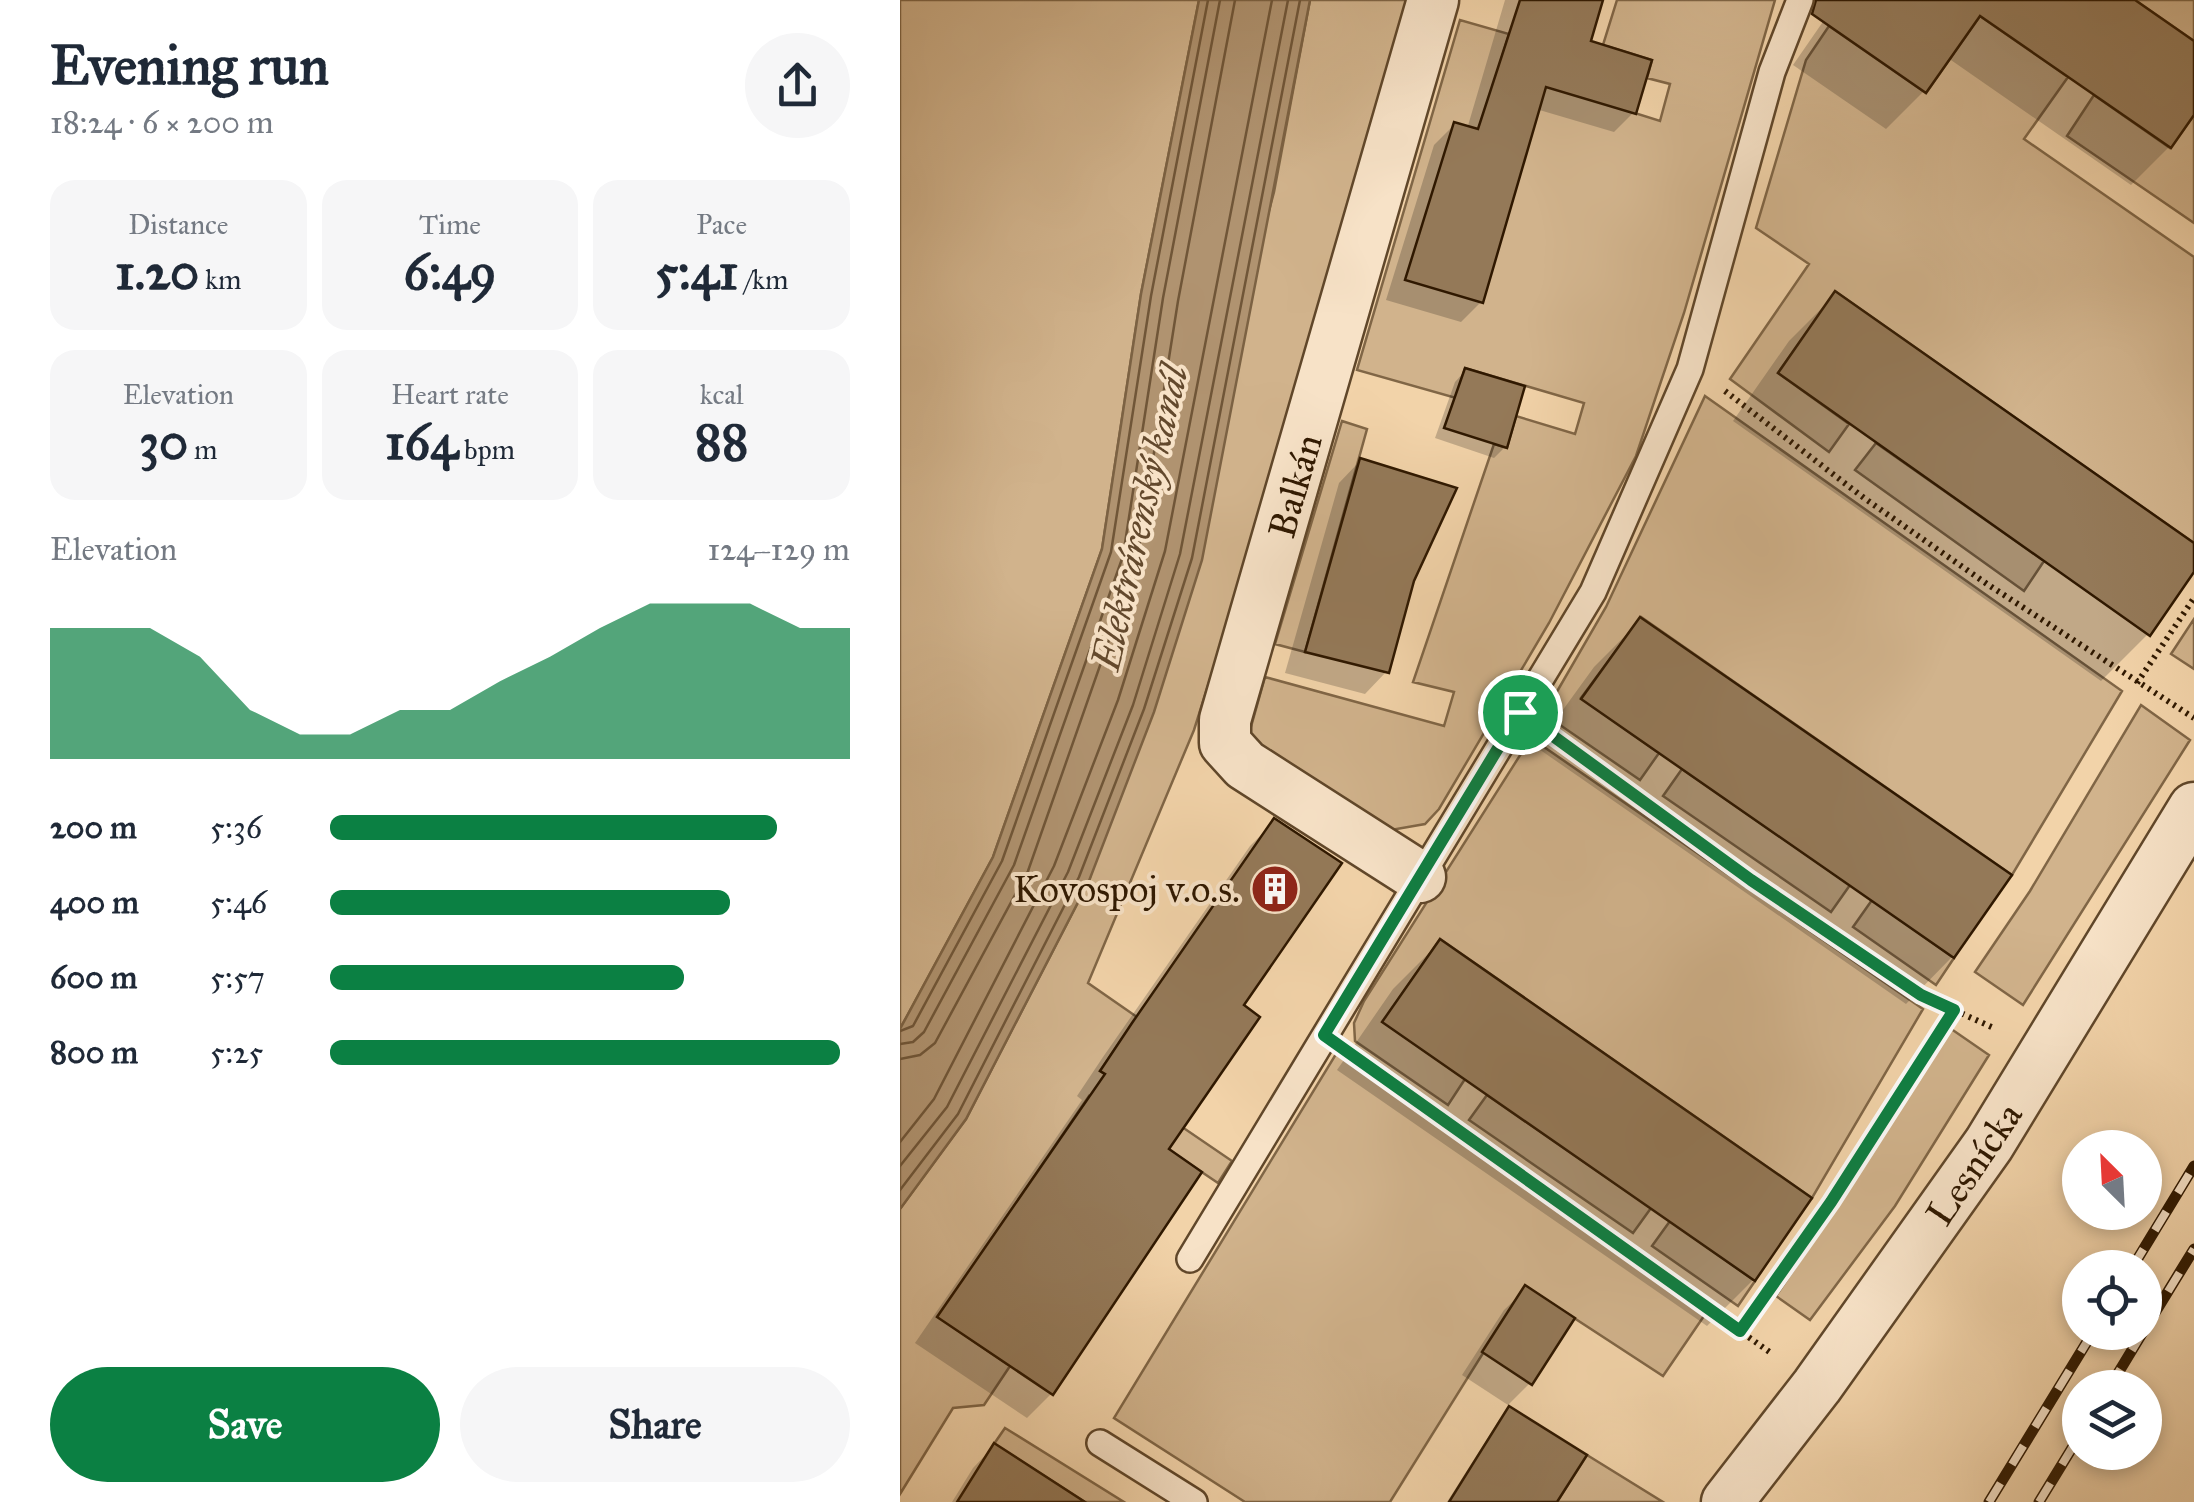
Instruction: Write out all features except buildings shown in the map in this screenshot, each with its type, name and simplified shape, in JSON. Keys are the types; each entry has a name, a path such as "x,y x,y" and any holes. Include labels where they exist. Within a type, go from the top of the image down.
{"street":[{"name":"Balkán","path":"1420,877 1245,765 1225,742 1224,720 1434,0"},
{"name":"Lesnícka","path":"1727,1502 1817,1386 1989,1144 2194,808"}],"lane":[{"path":"1190,1259 1593,592 1690,369 1772,72 1800,0"},
{"path":"1100,1443 1194,1502"}],"path":[{"path":"1690,369 1733,396 1956,563 2194,718"},
{"path":"2137,683 2194,598"},
{"path":"1520,712 1766,890 1921,995 2048,1053"},
{"path":"1740,1331 1831,1202 1954,1010"},
{"path":"1324,1035 1817,1386"}],"shaded area":[{"path":"900,0 1199,0 1141,294 1102,549 993,857 900,1029"},
{"path":"1310,0 1408,0 1284,445 1194,730 1088,983 1137,1017 1100,1071 1232,1161 1218,1183 1089,1096 938,1317 1010,1366 984,1405 953,1408 900,1494 900,1209 966,1119 1089,881 1274,192"},
{"path":"1617,0 1775,0 1684,313 1636,456 1549,623 1439,809 1425,824 1391,830 1247,741 1265,677 1444,726 1454,692 1413,682 1494,444 1507,448 1516,416 1575,434 1584,403 1465,368 1456,398 1357,370 1460,20 1509,34 1498,70 1660,121 1670,84 1647,78 1652,60 1603,45"},
{"path":"2135,0 2194,0 2194,41"},
{"path":"1980,16 2068,77 2024,139 2194,257 2194,543 1836,292 1778,373 1849,424 1829,452 1730,379 1809,264 1756,228 1806,60 1829,26 1926,93"},
{"path":"2094,95 2170,148 2194,115 2194,223 2067,136"},
{"path":"1705,396 2122,691 2012,875 1641,617 1581,698 1659,753 1640,780 1544,714 1606,607"},
{"path":"1342,421 1367,429 1305,652 1275,644"},
{"path":"1876,443 2044,561 2024,591 1855,470"},
{"path":"2194,619 2194,669 2171,654"},
{"path":"2141,705 2190,740 2023,1005 1975,972 2030,891"},
{"path":"1531,738 1923,1009 1812,1198 1440,939 1383,1022 1465,1079 1448,1105 1355,1041 1354,1023 1364,1001"},
{"path":"1682,769 1850,885 1831,912 1663,796"},
{"path":"1872,900 1954,958 1936,985 1853,927"},
{"path":"1944,1024 1989,1055 1895,1206 1810,1320 1776,1296 1832,1213"},
{"path":"1336,1054 1706,1313 1663,1376 1525,1286 1390,1502 1245,1502 1114,1418"},
{"path":"1487,1095 1651,1208 1633,1233 1469,1120"},
{"path":"1670,1221 1755,1281 1738,1306 1652,1246"},
{"path":"1005,1428 1124,1502 1085,1502 994,1444"},
{"path":"1587,1455 1663,1502 1557,1502"}],"water":[{"name":"Elektrárenský kanál","path":"1199,0 1310,0 1202,560 1154,712 1089,881 966,1119 900,1209 900,1029 993,857 1102,549 1141,294"}],"railway":[{"path":"2143,1250 2194,1166"},
{"path":"2162,1301 2194,1249"},
{"path":"1989,1502 2082,1350"},
{"path":"2120,1370 2132,1350"},
{"path":"2039,1502 2062,1464"}],"place":[{"name":"Kovospoj v.o.s.","path":"1275,889"}],"route":[{"path":"1520,712 1751,880 1921,995 1954,1010 1831,1202 1740,1331 1446,1126 1324,1035 1520,712"}]}
